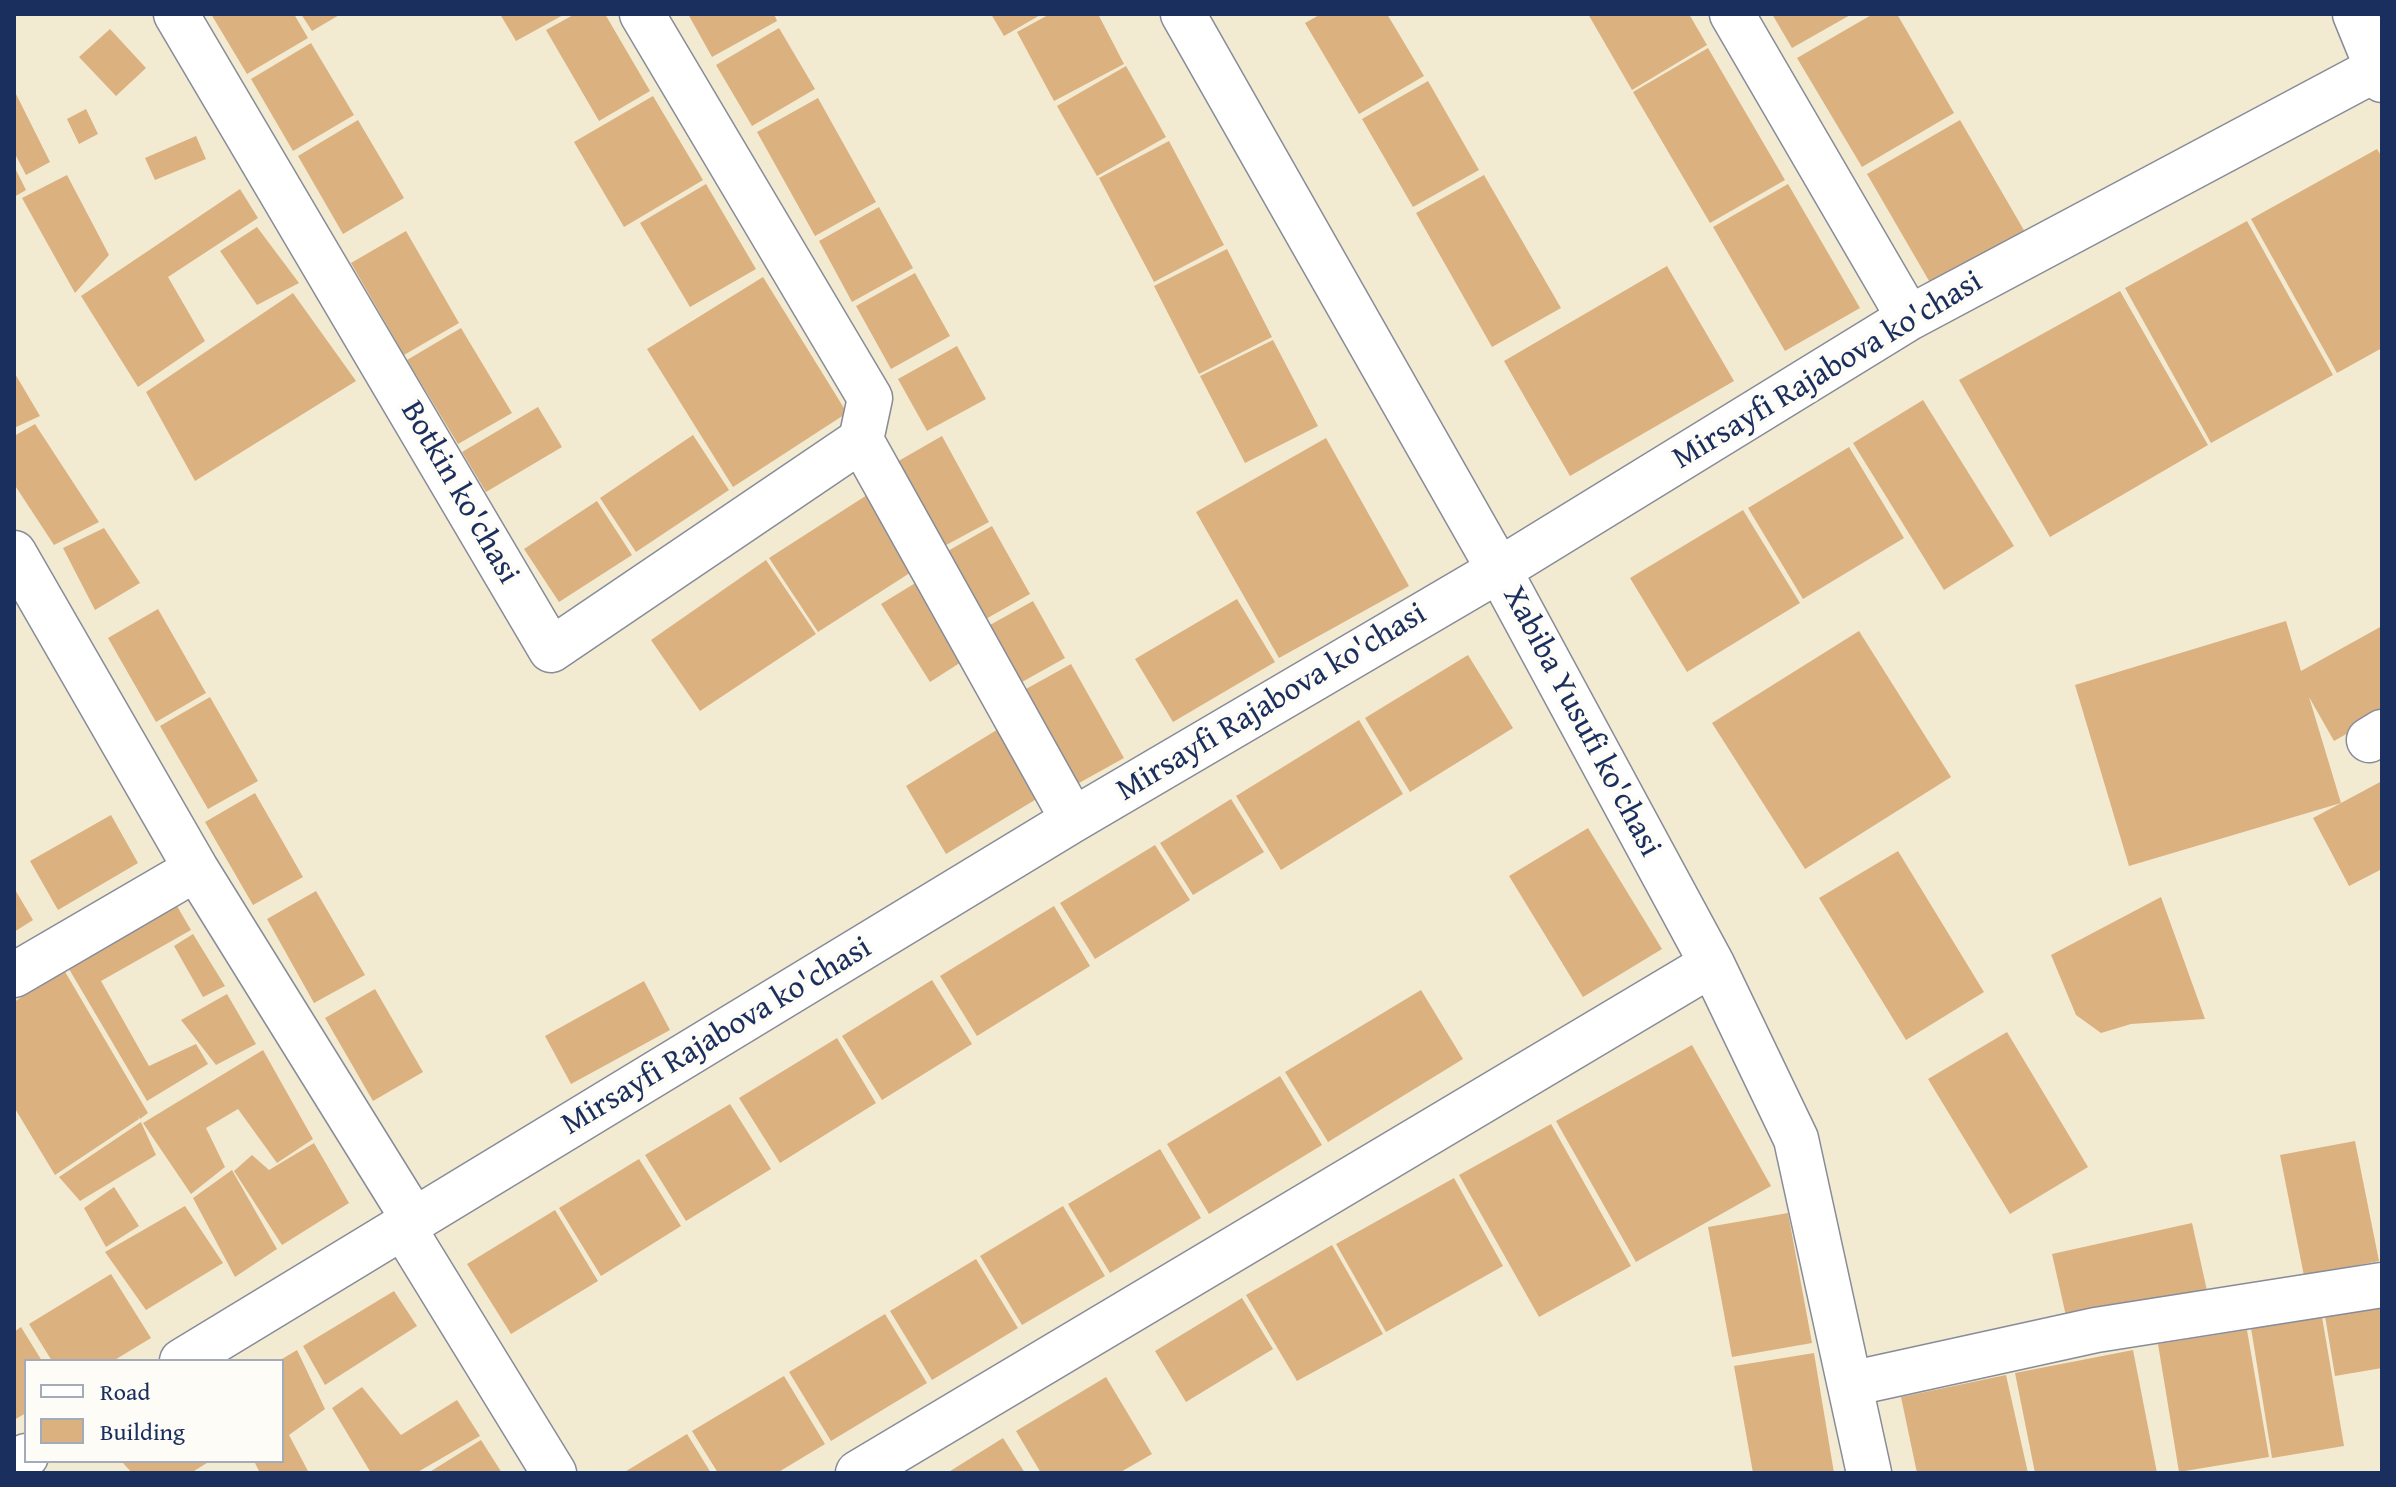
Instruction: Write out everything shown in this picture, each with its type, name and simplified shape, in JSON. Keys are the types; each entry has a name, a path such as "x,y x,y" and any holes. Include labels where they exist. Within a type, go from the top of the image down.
{"street":[{"name":"Botkin ko'chasi","path":"176,14 551,650 861,440"},
{"path":"642,14 870,398 861,440 1073,820"},
{"name":"Xabiba Yusufi ko'chasi","path":"1183,14 1499,570 1712,964 1796,1139 1869,1473"},
{"path":"1732,14 1909,318"},
{"path":"2355,14 2380,72"},
{"name":"Mirsayfi Rajabova ko'chasi","path":"185,1359 1073,820 1499,570 1909,318 2380,72"},
{"path":"14,553 196,869 554,1473"},
{"path":"14,975 196,869"},
{"path":"858,1473 1712,964"},
{"path":"1850,1384 2096,1330 2382,1285"}],"building":[{"path":"211,14 294,14 308,38 247,74"},
{"path":"301,14 341,14 312,31"},
{"path":"500,14 565,14 516,41"},
{"path":"575,14 605,14 650,91 599,121 546,30"},
{"path":"688,14 774,14 777,21 712,57"},
{"path":"991,14 1042,14 1004,36"},
{"path":"1050,14 1098,14 1124,64 1054,101 1017,32"},
{"path":"1321,14 1387,14 1424,76 1359,114 1305,23"},
{"path":"1588,14 1689,14 1707,45 1632,90"},
{"path":"1772,14 1852,14 1792,48"},
{"path":"1873,14 1897,14 1954,113 1862,167 1797,58"},
{"path":"779,28 815,89 752,126 716,65"},
{"path":"110,29 146,68 116,96 79,57"},
{"path":"311,43 354,115 293,151 251,79"},
{"path":"1708,48 1785,180 1710,223 1633,92"},
{"path":"1126,66 1166,137 1097,176 1057,106"},
{"path":"1428,81 1479,170 1413,207 1362,119"},
{"path":"14,90 50,162 26,175 14,152"},
{"path":"653,96 703,180 624,227 574,142"},
{"path":"818,98 876,202 815,236 757,132"},
{"path":"86,109 98,134 79,144 67,119"},
{"path":"358,120 404,198 343,234 298,156"},
{"path":"1960,120 2025,232 1932,286 1867,174"},
{"path":"196,136 206,159 155,180 145,158"},
{"path":"1169,141 1224,245 1154,282 1099,178"},
{"path":"2377,149 2382,157 2382,348 2337,373 2251,219"},
{"path":"14,166 26,190 14,197"},
{"path":"67,175 109,255 75,293 22,198"},
{"path":"1484,175 1561,308 1492,347 1416,213"},
{"path":"706,184 756,269 690,307 640,223"},
{"path":"1788,184 1860,308 1785,351 1713,227"},
{"path":"240,189 258,218 168,277 205,341 138,387 81,296"},
{"path":"879,207 913,268 852,302 819,241"},
{"path":"2247,221 2333,375 2211,443 2125,288"},
{"path":"257,227 299,283 257,305 220,251"},
{"path":"406,231 459,323 404,355 351,263"},
{"path":"1227,249 1272,337 1199,374 1154,286"},
{"path":"1667,266 1734,381 1570,476 1504,361"},
{"path":"915,273 950,336 891,369 856,306"},
{"path":"763,277 847,413 733,487 647,349"},
{"path":"2120,291 2208,445 2050,537 1959,380"},
{"path":"293,293 356,381 195,481 146,392"},
{"path":"461,328 512,413 458,444 407,360"},
{"path":"1273,340 1318,426 1245,463 1200,376"},
{"path":"957,346 986,399 927,431 898,379"},
{"path":"14,372 40,416 14,428"},
{"path":"1923,400 2014,546 1944,590 1853,443"},
{"path":"538,407 562,447 486,492 462,452"},
{"path":"35,424 99,522 54,545 14,484 14,436"},
{"path":"693,435 729,490 636,552 600,498"},
{"path":"942,436 989,522 935,551 888,467"},
{"path":"1326,438 1409,586 1279,658 1196,512"},
{"path":"1849,447 1904,538 1803,599 1748,508"},
{"path":"867,495 916,569 818,632 769,558"},
{"path":"597,501 632,555 559,602 524,549"},
{"path":"1743,510 1800,603 1687,672 1630,578"},
{"path":"992,526 1030,594 977,624 939,556"},
{"path":"104,528 140,583 95,610 63,548"},
{"path":"766,560 816,634 700,711 651,640"},
{"path":"917,582 966,659 930,682 881,604"},
{"path":"1237,599 1275,662 1173,722 1135,659"},
{"path":"1033,601 1065,658 1013,687 981,630"},
{"path":"158,609 206,693 156,722 108,638"},
{"path":"2286,621 2301,671 2382,626 2382,714 2334,741 2309,697 2341,803 2129,866 2075,685"},
{"path":"1859,631 1951,777 1805,869 1712,723"},
{"path":"1468,655 1513,728 1410,792 1365,718"},
{"path":"1071,664 1124,758 1070,788 1017,694"},
{"path":"210,697 258,781 208,809 160,726"},
{"path":"1359,720 1403,794 1281,870 1236,796"},
{"path":"1003,726 1043,795 946,854 906,786"},
{"path":"2382,781 2382,869 2349,886 2313,818"},
{"path":"255,793 303,877 253,905 205,822"},
{"path":"1231,799 1264,852 1193,895 1160,843"},
{"path":"111,815 138,863 58,910 30,861"},
{"path":"1588,828 1662,949 1583,997 1509,876"},
{"path":"1155,845 1190,900 1095,959 1060,903"},
{"path":"1898,851 1984,992 1906,1040 1819,898"},
{"path":"14,888 33,920 14,932"},
{"path":"316,891 365,975 314,1003 267,919"},
{"path":"2161,897 2205,1019 2131,1024 2101,1033 2076,1015 2051,955"},
{"path":"174,901 191,930 101,981 149,1066 196,1044 208,1064 147,1101 69,969"},
{"path":"1054,906 1090,966 977,1036 940,976"},
{"path":"193,934 225,986 203,997 174,946"},
{"path":"64,970 148,1113 140,1119 138,1116 139,1119 55,1175 14,1107 14,1002"},
{"path":"932,980 972,1044 882,1100 842,1036"},
{"path":"644,981 670,1030 571,1084 545,1036"},
{"path":"375,989 423,1072 373,1101 325,1018"},
{"path":"1421,990 1463,1059 1328,1142 1285,1072"},
{"path":"227,994 256,1044 216,1065 181,1020"},
{"path":"2007,1032 2088,1167 2010,1214 1928,1079"},
{"path":"837,1038 876,1103 780,1163 739,1098"},
{"path":"1692,1045 1771,1186 1636,1262 1556,1121"},
{"path":"263,1050 313,1139 277,1163 238,1109 206,1128 225,1167 191,1194 143,1123"},
{"path":"1280,1076 1322,1145 1209,1214 1167,1144"},
{"path":"730,1104 771,1169 686,1221 645,1155"},
{"path":"141,1122 156,1155 80,1201 59,1177"},
{"path":"1551,1124 1631,1266 1539,1317 1459,1175"},
{"path":"2355,1141 2379,1261 2304,1276 2280,1155"},
{"path":"314,1143 349,1203 282,1245 234,1171 252,1155 269,1170"},
{"path":"1160,1149 1201,1218 1110,1273 1068,1204"},
{"path":"639,1159 681,1226 601,1276 559,1208"},
{"path":"232,1170 277,1249 235,1277 193,1198"},
{"path":"1454,1178 1503,1266 1386,1332 1336,1244"},
{"path":"114,1187 139,1226 106,1247 84,1208"},
{"path":"185,1206 223,1263 146,1310 105,1252"},
{"path":"1063,1206 1105,1276 1022,1325 980,1256"},
{"path":"555,1210 598,1281 511,1334 467,1264"},
{"path":"1788,1213 1812,1343 1732,1357 1708,1227"},
{"path":"2192,1223 2208,1295 2068,1325 2052,1254"},
{"path":"1332,1245 1383,1334 1297,1381 1246,1295"},
{"path":"976,1259 1018,1328 932,1380 890,1311"},
{"path":"111,1274 151,1338 116,1359 51,1359 29,1324"},
{"path":"394,1291 417,1326 325,1385 303,1346"},
{"path":"1242,1298 1273,1349 1186,1402 1155,1351"},
{"path":"2382,1307 2382,1368 2335,1376 2325,1316"},
{"path":"885,1314 927,1383 831,1441 789,1372"},
{"path":"2322,1317 2344,1446 2272,1458 2251,1328"},
{"path":"21,1327 41,1359 24,1359 24,1414 14,1420 14,1332"},
{"path":"2247,1330 2269,1457 2179,1472 2158,1344"},
{"path":"297,1350 325,1409 289,1435 309,1473 260,1473 255,1463 284,1463 282,1359"},
{"path":"2133,1350 2157,1473 2035,1473 2015,1373"},
{"path":"1814,1353 1834,1473 1753,1473 1734,1366"},
{"path":"2006,1375 2028,1473 1917,1473 1901,1397"},
{"path":"784,1376 825,1444 777,1473 718,1473 692,1431"},
{"path":"1106,1377 1152,1454 1119,1473 1041,1473 1016,1431"},
{"path":"362,1387 401,1435 457,1400 480,1436 416,1473 371,1473 332,1408"},
{"path":"687,1434 711,1473 623,1473"},
{"path":"1003,1438 1025,1473 947,1473"},
{"path":"481,1440 502,1473 428,1473"},
{"path":"123,1463 207,1463 191,1473 132,1473"}]}
